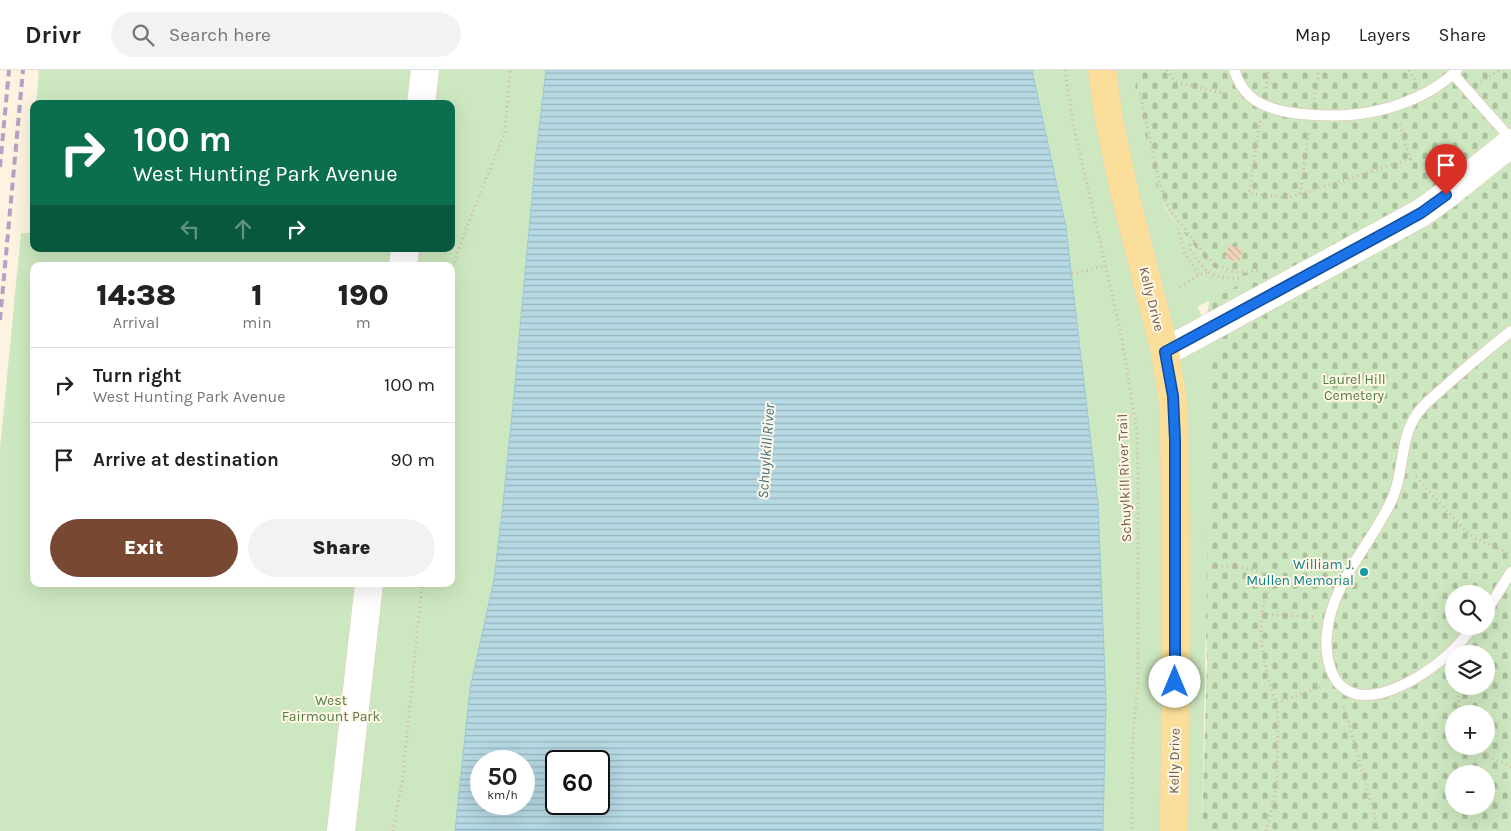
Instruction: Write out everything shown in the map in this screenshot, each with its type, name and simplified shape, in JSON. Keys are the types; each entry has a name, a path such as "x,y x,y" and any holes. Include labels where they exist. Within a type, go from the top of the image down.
{"main road":[{"path":"421,100 425,70"},
{"name":"Kelly Drive","path":"1102,70 1109,119 1124,191 1165,352 1174,410 1176,627 1174,831"},
{"path":"1165,352 1421,213 1446,195 1505,134"},
{"path":"341,831 369,587"}],"lane":[{"path":"1234,70 1242,86 1250,96 1263,104 1287,112 1312,115 1358,114 1394,106 1423,94 1455,72 1511,139"},
{"path":"1466,635 1454,650 1434,667 1404,685 1373,695 1357,695 1344,689 1336,681 1329,665 1326,650 1326,632 1338,594 1353,563 1392,498 1397,484 1407,435 1415,416 1428,401 1511,331"},
{"path":"1495,598 1511,572"}],"path":[{"path":"455,262 506,132 510,70"},
{"name":"Schuylkill River Trail","path":"1065,70 1073,122 1122,339 1137,432 1138,686 1133,734 1132,831"},
{"path":"1167,70 1174,80 1186,85 1206,88 1237,97 1250,96"},
{"path":"1266,88 1269,70"},
{"path":"1300,194 1319,70"},
{"path":"1469,90 1499,70"},
{"path":"1140,93 1163,194 1169,209 1215,265 1245,272 1265,268"},
{"path":"1263,104 1249,193 1288,198 1410,159 1394,106"},
{"path":"1178,228 1184,252 1199,275"},
{"path":"1194,241 1190,244 1190,249 1207,272 1221,277 1249,279"},
{"path":"1072,274 1106,266"},
{"path":"1180,287 1207,272"},
{"path":"1413,472 1473,537 1511,554"},
{"path":"1212,566 1241,567 1274,576 1265,598 1262,614 1265,664 1276,703 1278,722 1277,785 1266,831"},
{"path":"393,831 402,783 422,587"},
{"path":"1262,614 1330,618"},
{"path":"1276,703 1336,681"},
{"path":"1344,689 1342,699 1379,831"},
{"path":"1486,755 1511,767"}],"green space":[{"name":"West Fairmount Park","path":"39,70 546,70 536,153 514,394 494,580 455,831 0,831 0,449 21,233 30,233 30,252 455,252 455,100 36,100"},
{"path":"1032,70 1140,70 1135,87 1158,193 1165,209 1212,266 1228,273 1251,275 1250,281 1197,307 1222,352 1215,356 1211,366 1202,831 1103,831 1106,702 1082,360 1066,227"},
{"name":"Laurel Hill Cemetery","path":"1129,70 1511,70 1511,831 1202,831 1207,661 1197,374 1214,273 1162,204 1156,193"}],"water":[{"name":"Schuylkill River","path":"546,70 1032,70 1066,227 1098,503 1106,702 1103,831 455,831 470,689 494,580 514,394 536,153"}],"building":[{"path":"1229,244 1243,249 1239,262 1225,258"}],"railway":[{"path":"0,167 9,70"},
{"path":"0,320 23,70"}],"place":[{"name":"William J. Mullen Memorial","path":"1364,572"}],"route":[{"path":"1175,682 1175,440 1173,396 1165,352 1421,213 1446,195"}]}
